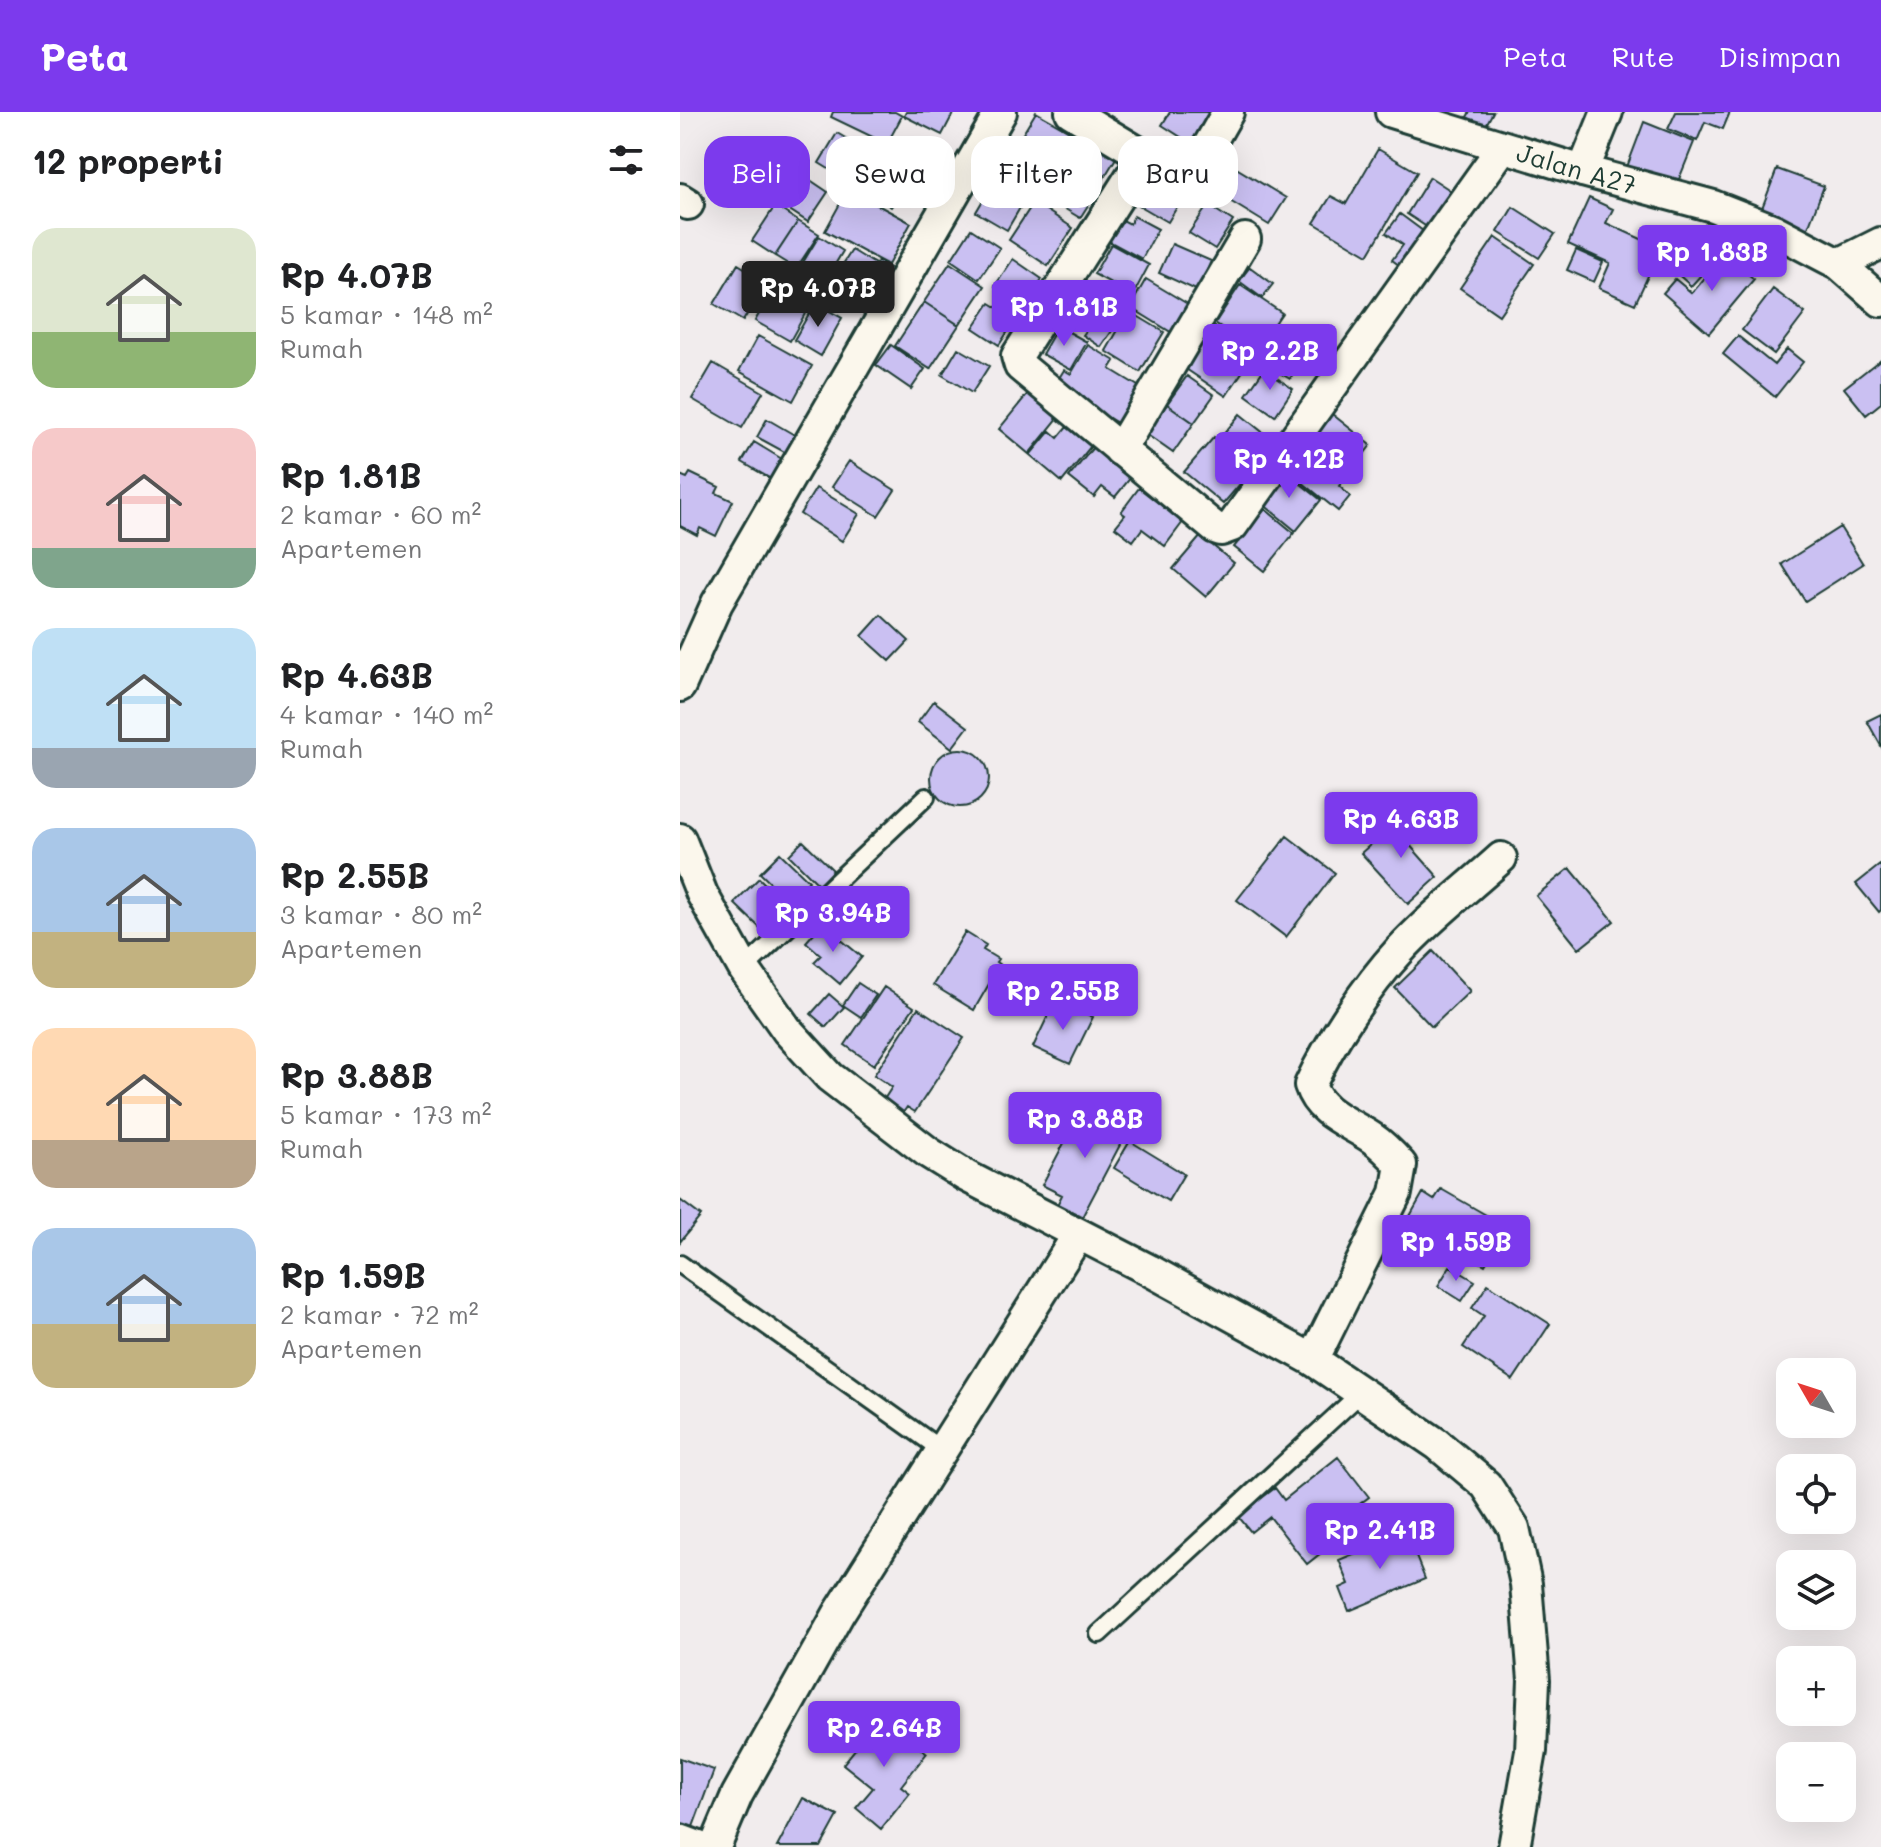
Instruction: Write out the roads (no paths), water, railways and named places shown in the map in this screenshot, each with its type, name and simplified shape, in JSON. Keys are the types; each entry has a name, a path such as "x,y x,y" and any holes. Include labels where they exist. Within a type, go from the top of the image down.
{"street":[{"path":"680,686 717,603 1001,112"},
{"path":"1071,112 1118,140"},
{"path":"1214,136 1228,112"},
{"name":"Jalan A27","path":"1391,112 1502,148 1713,206 1774,230 1839,264 1881,301"},
{"path":"1583,171 1607,112"},
{"path":"1118,197 1017,356 1020,366 1215,528 1229,529 1502,148"},
{"path":"1120,450 1245,239"},
{"path":"1839,264 1881,243"},
{"path":"680,839 702,894 744,969 787,1030 830,1077 929,1153 966,1176 1149,1270 1313,1360 1437,1444 1486,1485 1514,1528 1526,1584 1534,1680 1531,1751 1514,1847"},
{"path":"1313,1360 1396,1193 1401,1165 1379,1143 1327,1111 1314,1098 1310,1085 1353,1011 1400,950 1501,858"},
{"path":"715,1847 737,1795 839,1613 1078,1235"},
{"path":"680,1840 699,1847"}],"lane":[{"path":"744,969 926,797"},
{"path":"680,1264 943,1451"},
{"path":"1099,1634 1362,1392"}]}
